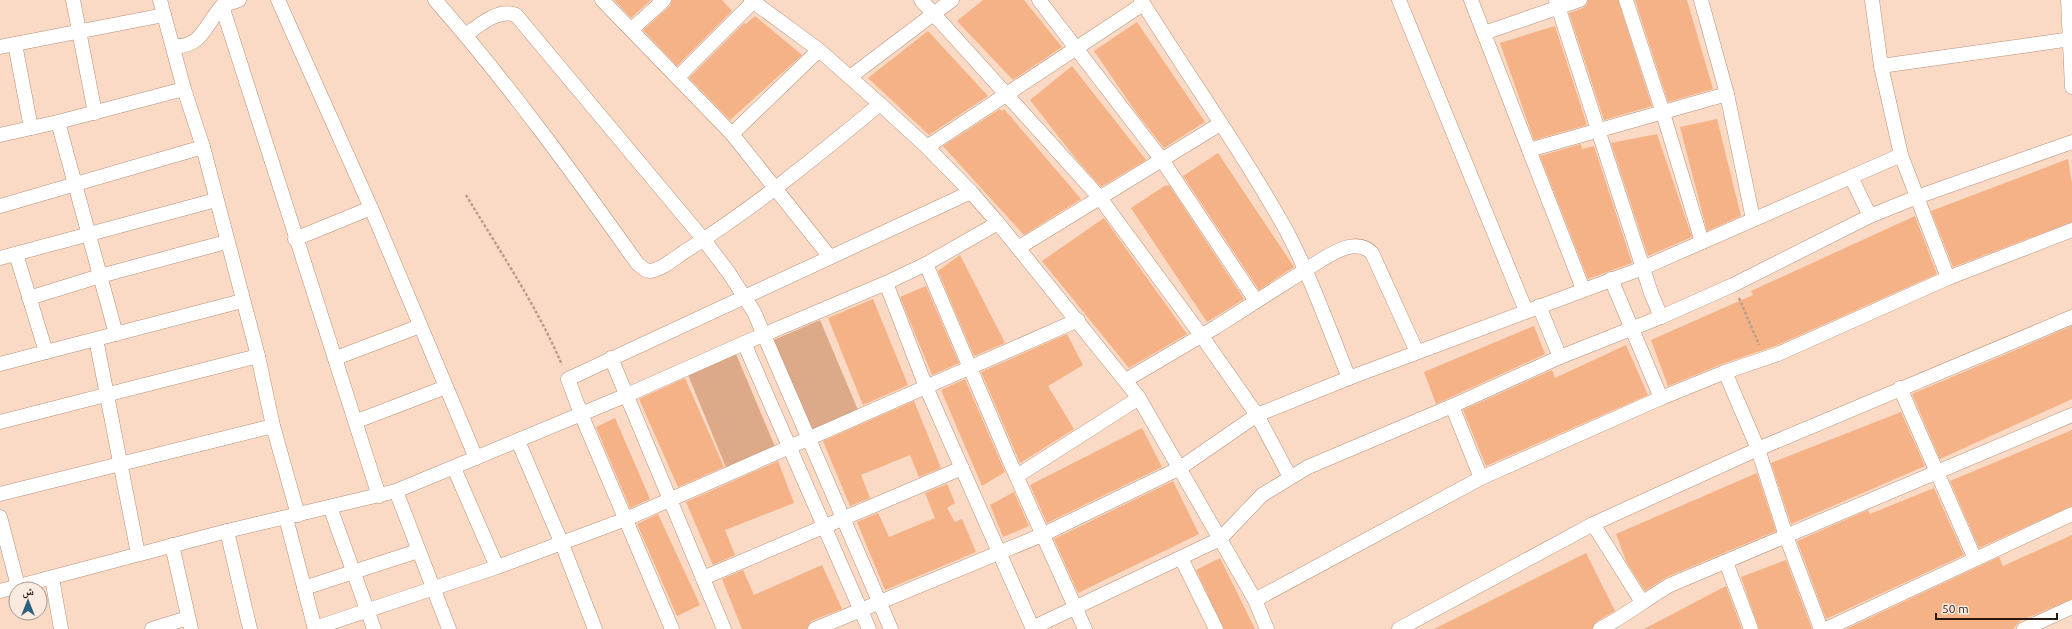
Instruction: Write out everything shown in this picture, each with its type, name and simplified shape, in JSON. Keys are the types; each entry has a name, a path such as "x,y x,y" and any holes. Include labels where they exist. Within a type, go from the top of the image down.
{"street":[{"path":"73,0 95,113"},
{"path":"160,0 174,46 184,89 203,147 226,242 258,356 292,516 304,588 315,628 497,567 626,519 670,498 809,439 1078,320"},
{"path":"174,46 186,46 198,40 222,6 240,0"},
{"path":"278,0 371,208 476,458"},
{"path":"435,0 466,35 590,196 641,266 650,271 704,240 777,189 880,104"},
{"path":"602,0 732,134 830,257"},
{"path":"631,30 664,0"},
{"path":"921,0 1100,198 1201,335 1257,415 1290,477"},
{"path":"850,77 952,0"},
{"path":"1039,0 1162,160 1256,301"},
{"path":"1399,0 1532,308 1560,357"},
{"path":"1471,0 1583,290"},
{"path":"1484,33 1558,4 1580,0"},
{"path":"1626,0 1663,113 1702,242"},
{"path":"1702,0 1727,94 1753,219"},
{"path":"1872,0 1880,66 1901,155 1948,278"},
{"path":"2070,0 2072,87"},
{"path":"678,77 753,1 819,50 927,147 971,192 998,223 1078,320 1139,398 1255,600 1267,629"},
{"path":"927,147 1076,49 1142,2 1286,230 1349,378"},
{"path":"1558,4 1643,268 1661,317"},
{"path":"222,6 295,239 357,421 379,496"},
{"path":"466,35 492,17 507,13 516,15 704,240 744,296 764,335 891,629"},
{"path":"0,47 164,15"},
{"path":"1880,66 2070,39"},
{"path":"15,44 31,128"},
{"path":"732,134 819,50"},
{"path":"0,135 95,113 184,89"},
{"path":"1529,150 1727,94"},
{"path":"58,122 116,334"},
{"path":"1018,248 1220,124"},
{"path":"886,283 926,387 1033,628 1220,539 1262,495 1290,477 1308,468 1452,406 1560,357 1661,317 1733,285 1870,216 1917,197 2072,142"},
{"path":"0,206 203,147"},
{"path":"815,629 860,609 1042,535 1180,468 1257,415 1532,308 1643,268 1901,155"},
{"path":"1851,177 1870,216"},
{"path":"672,629 581,414 568,379 744,296 971,192"},
{"path":"0,258 216,200"},
{"path":"295,239 371,208"},
{"path":"39,581 172,545 396,491 627,395 744,343 886,283 926,264 998,223"},
{"path":"1255,600 1481,478 1661,398 1725,372 1778,354 1948,278 2072,230"},
{"path":"30,298 100,276 226,242"},
{"path":"1126,380 1304,270 1345,248 1358,246 1368,250 1376,260 1417,352"},
{"path":"16,254 46,352"},
{"path":"926,264 1042,535 1085,629"},
{"path":"1611,279 1661,398"},
{"path":"0,364 242,301"},
{"path":"1399,629 1413,626 1593,524 1758,449 2072,316"},
{"path":"336,358 420,326"},
{"path":"96,339 122,463 138,554"},
{"path":"744,343 788,448 825,526 869,629"},
{"path":"0,422 258,356"},
{"path":"611,358 724,629"},
{"path":"1725,372 1758,449 1786,536 1821,629"},
{"path":"357,421 446,387"},
{"path":"1900,388 1974,559"},
{"path":"1017,476 1139,398"},
{"path":"1452,406 1481,478"},
{"path":"1600,629 1618,620 1642,602 1670,585 2072,414"},
{"path":"0,494 273,426"},
{"path":"518,441 562,544 591,628"},
{"path":"454,468 497,567"},
{"path":"703,578 962,468"},
{"path":"396,491 449,629"},
{"path":"330,507 374,629"},
{"path":"1826,629 2072,514"},
{"path":"0,517 17,581"},
{"path":"1593,524 1642,602"},
{"path":"228,531 250,629"},
{"path":"152,629 189,624 172,545"},
{"path":"304,588 418,551"},
{"path":"1181,558 1216,629"},
{"path":"1726,562 1751,629"},
{"path":"52,578 61,629"},
{"path":"2024,629 2072,607"}],"path":[{"path":"466,195 555,349 568,379"},
{"path":"1733,285 1764,358"}],"shaded area":[{"path":"820,320 858,410 808,431 769,342"},
{"path":"736,354 776,449 727,470 688,375"}],"building":[{"path":"614,0 651,0 631,18"},
{"path":"672,0 722,0 732,11 677,66 643,30 670,6"},
{"path":"983,0 1024,0 1062,47 1013,80 957,21"},
{"path":"1588,0 1618,0 1652,106 1604,120 1569,13 1583,8 1587,5"},
{"path":"1635,0 1687,0 1713,89 1668,102"},
{"path":"755,16 802,55 730,120 689,78 744,23 746,24"},
{"path":"1137,22 1205,122 1164,148 1138,115 1094,51"},
{"path":"1555,26 1587,125 1534,140 1500,43"},
{"path":"928,31 988,96 929,135 868,78"},
{"path":"1072,66 1146,160 1101,187 1077,160 1030,100"},
{"path":"1000,109 1002,111 1004,109 1081,199 1024,235 943,146"},
{"path":"1717,119 1741,216 1707,231 1680,127"},
{"path":"1657,134 1692,237 1648,256 1611,143"},
{"path":"1581,144 1582,149 1594,146 1632,263 1588,279 1540,156"},
{"path":"1218,153 1294,267 1259,290 1183,176"},
{"path":"2068,159 2072,183 2072,222 1953,267 1931,211"},
{"path":"1166,185 1169,185 1244,299 1207,322 1131,208"},
{"path":"1915,216 1937,274 1775,346 1722,364 1668,386 1651,340 1753,295 1751,291"},
{"path":"1104,218 1187,334 1129,368 1042,261"},
{"path":"960,255 1005,343 974,356 938,271"},
{"path":"926,286 959,363 932,375 900,297"},
{"path":"873,299 908,385 863,405 828,318"},
{"path":"1534,326 1545,354 1436,404 1424,372"},
{"path":"2072,326 2072,399 1940,459 1912,394"},
{"path":"1067,334 1083,365 1048,386 1074,429 1020,463 981,372"},
{"path":"1626,345 1648,395 1486,466 1463,410 1552,370 1555,378"},
{"path":"685,378 724,467 678,487 639,399"},
{"path":"965,379 1005,472 982,486 941,390"},
{"path":"914,401 941,468 919,477 910,455 861,475 870,498 850,506 823,441"},
{"path":"1901,412 1925,466 1791,524 1771,463"},
{"path":"615,418 650,499 630,508 596,427"},
{"path":"1142,428 1162,467 1047,523 1030,485"},
{"path":"2072,430 2072,506 1979,548 1950,481"},
{"path":"778,461 794,503 725,530 735,555 713,565 686,502"},
{"path":"1757,473 1776,531 1667,577 1645,591 1627,563 1616,534"},
{"path":"1173,481 1199,534 1078,593 1054,539"},
{"path":"947,484 955,503 947,508 955,522 962,519 976,552 885,590 857,522 878,513 889,537 935,518 925,493"},
{"path":"1934,488 1964,555 1826,619 1797,541 1868,510 1870,514"},
{"path":"1014,492 1029,526 1003,537 990,505"},
{"path":"658,514 700,605 677,616 637,524"},
{"path":"2072,535 2072,599 2020,621 2013,629 1846,629 1999,557 2003,566"},
{"path":"1586,553 1615,611 1596,622 1592,629 1434,629"},
{"path":"1220,558 1255,629 1224,629 1196,570"},
{"path":"1786,560 1812,629 1759,629 1741,577"},
{"path":"822,565 842,609 811,621 807,629 742,629 722,579 743,570 754,595"},
{"path":"1726,586 1742,629 1644,629"}]}
